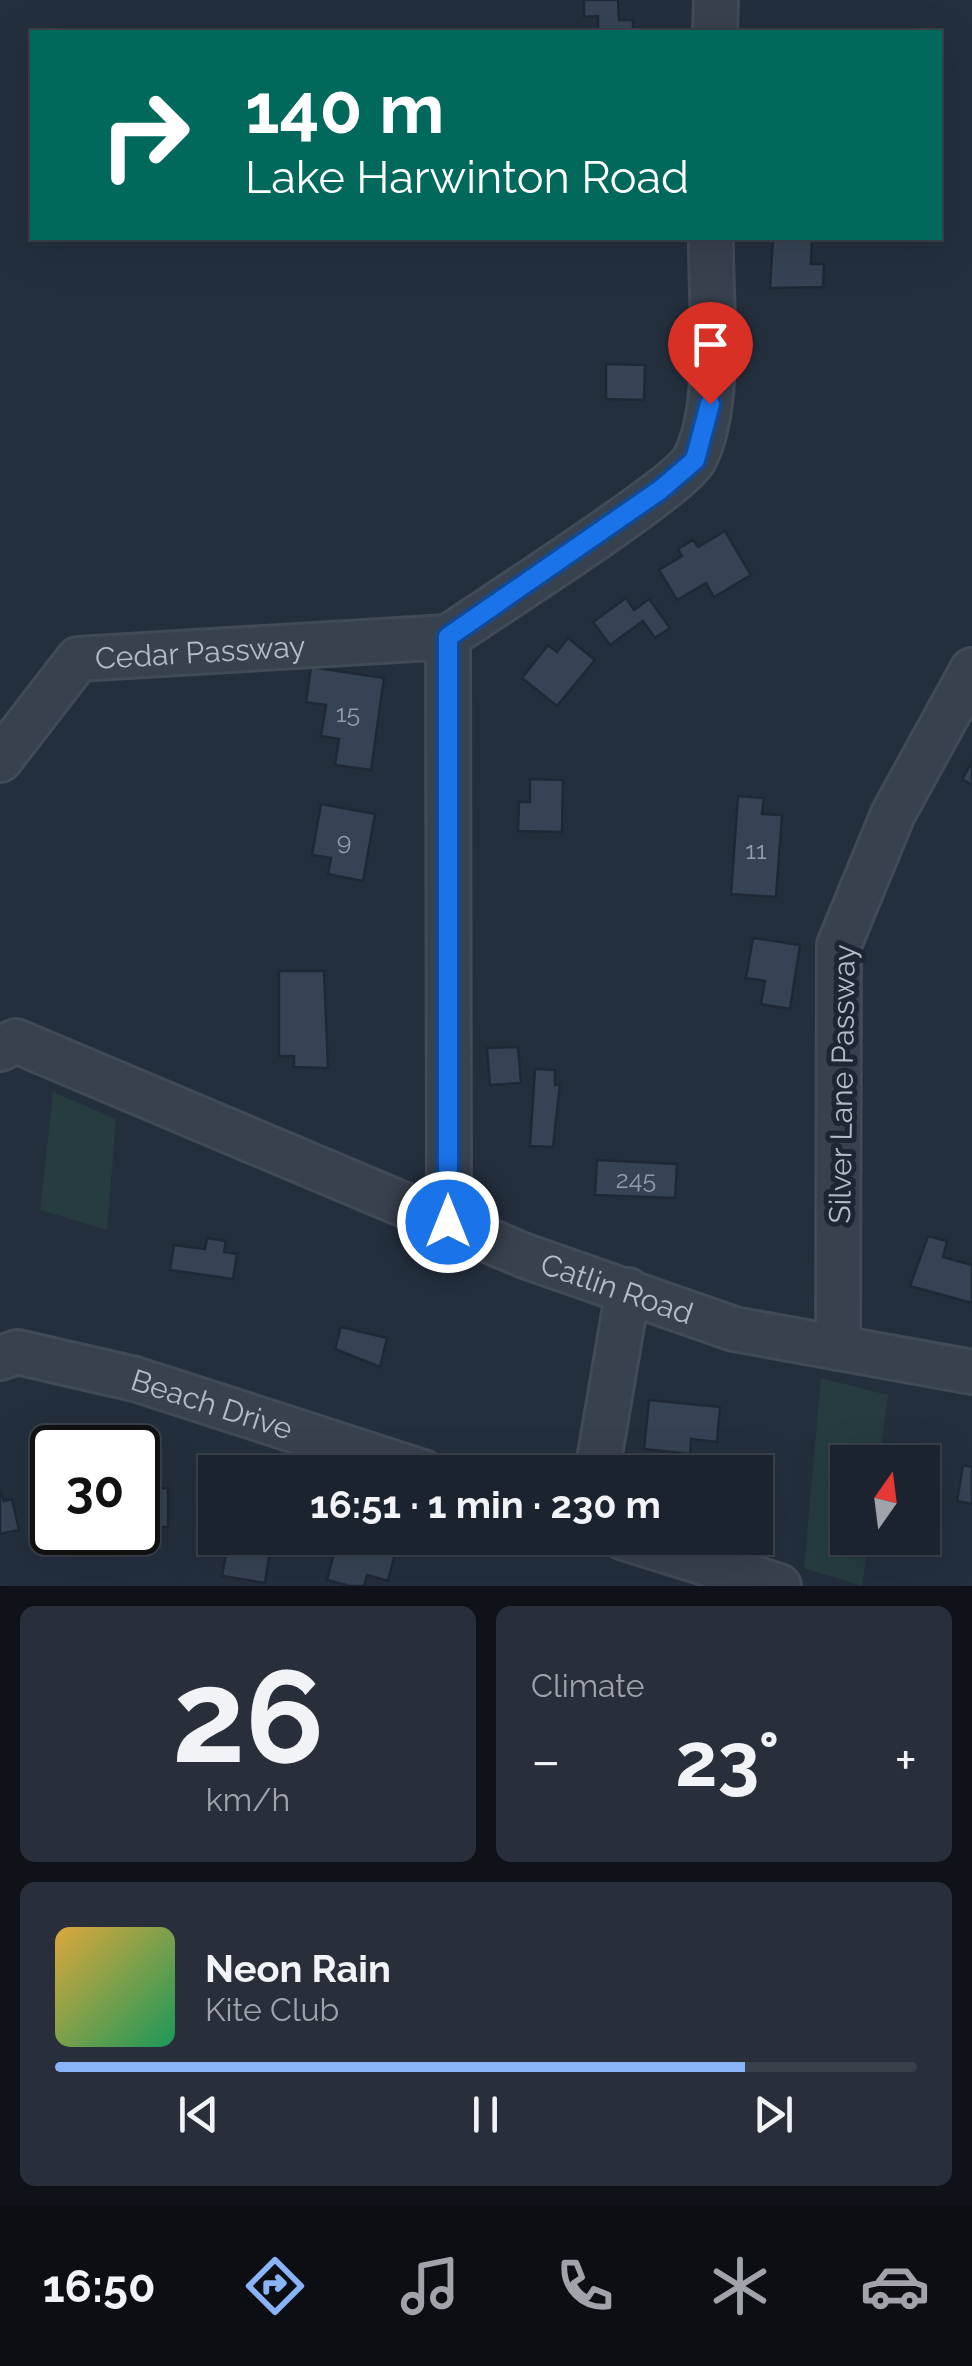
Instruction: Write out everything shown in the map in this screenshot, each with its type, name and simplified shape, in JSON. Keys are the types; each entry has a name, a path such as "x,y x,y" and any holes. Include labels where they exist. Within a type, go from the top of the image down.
{"street":[{"path":"715,30 716,0"},
{"path":"448,1222 448,637 660,490 695,460 710,404 711,240"},
{"name":"Cedar Passway","path":"0,760 78,659 448,637"},
{"name":"Silver Lane Passway","path":"838,1348 839,945 893,814 972,670"},
{"name":"Catlin Road","path":"0,1049 16,1041 525,1256 734,1329 972,1372"},
{"path":"601,1455 628,1290"},
{"name":"Beach Drive","path":"0,1358 17,1352 135,1379 370,1455"},
{"path":"679,1555 778,1586"}],"green space":[{"path":"53,1092 116,1119 107,1230 40,1210"},
{"path":"821,1378 888,1395 881,1445 830,1445 830,1555 867,1555 862,1586 804,1568"}],"building":[{"path":"584,0 618,0 619,20 633,20 633,30 598,30 598,16 584,17"},
{"path":"773,240 812,240 811,264 824,264 823,287 770,288"},
{"path":"606,364 645,365 644,400 606,399"},
{"path":"725,531 751,575 714,597 706,583 677,600 659,570 682,556 678,549 693,540 698,547"},
{"path":"626,598 634,610 649,599 670,628 655,638 643,621 610,645 593,622"},
{"path":"568,638 595,660 557,706 522,678 548,645 557,652"},
{"path":"311,667 384,678 371,770 335,765 339,739 321,736 326,705 306,702"},
{"path":"972,762 972,785 962,779"},
{"path":"530,779 563,780 562,832 518,831 519,802 530,802"},
{"path":"738,796 764,798 762,814 782,815 776,897 731,894"},
{"path":"321,804 375,814 363,881 328,874 331,858 312,855"},
{"path":"753,938 800,945 790,1009 761,1004 765,981 746,978"},
{"path":"279,971 324,971 328,1068 294,1067 294,1056 279,1056"},
{"path":"518,1047 521,1083 490,1085 487,1048"},
{"path":"535,1069 555,1070 555,1085 560,1084 553,1147 530,1146"},
{"path":"597,1160 677,1164 675,1198 595,1195"},
{"path":"928,1236 947,1241 943,1257 972,1265 972,1303 910,1286"},
{"path":"207,1238 226,1241 224,1252 237,1254 233,1279 170,1270 174,1245 205,1249"},
{"path":"341,1327 387,1338 380,1367 335,1349"},
{"path":"649,1400 720,1407 717,1442 691,1439 690,1454 644,1449"},
{"path":"963,1465 972,1467 972,1504 957,1501"},
{"path":"160,1488 168,1488 168,1527 160,1527"},
{"path":"0,1490 4,1501 12,1499 19,1530 0,1534"},
{"path":"226,1555 269,1555 265,1583 222,1576"},
{"path":"334,1555 395,1555 388,1581 367,1575 364,1586 327,1580"}],"route":[{"path":"448,1222 448,637 660,490 695,460 710,404"}]}
